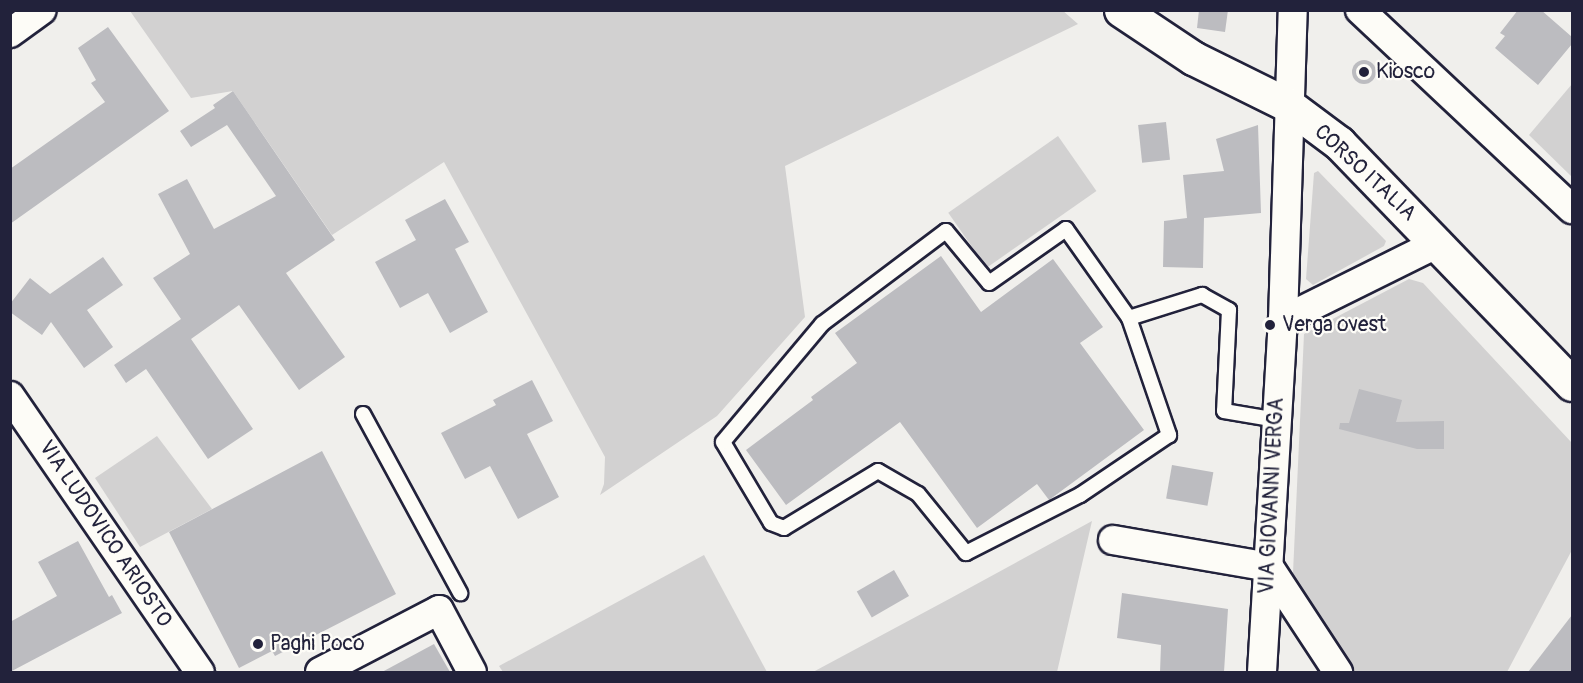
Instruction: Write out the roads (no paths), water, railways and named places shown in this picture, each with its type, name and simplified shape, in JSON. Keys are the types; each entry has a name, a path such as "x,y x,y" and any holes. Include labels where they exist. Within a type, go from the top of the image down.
{"street":[{"path":"10,33 42,10"},
{"name":"CORSO ITALIA","path":"1121,10 1193,58 1288,105 1339,142 1572,384"},
{"name":"VIA GIOVANNI VERGA","path":"1262,672 1282,320 1293,10"},
{"path":"1360,10 1572,210"},
{"path":"1282,320 1438,243"},
{"name":"VIA LUDOVICO ARIOSTO","path":"10,396 200,672"},
{"path":"1113,540 1269,567 1338,672"},
{"path":"320,672 449,602 472,672"}],"lane":[{"path":"1066,229 1129,318 1169,435 1080,495 966,554 918,494 878,471 784,528 771,523 723,442 822,324 946,231 989,283 1066,229"},
{"path":"1129,318 1202,295 1229,310 1224,411 1277,420"},
{"path":"363,414 449,602"}],"place":[{"name":"Kiosco","path":"1364,72"},
{"name":"Verga ovest","path":"1270,325"},
{"name":"Paghi Poco","path":"258,644"}]}
